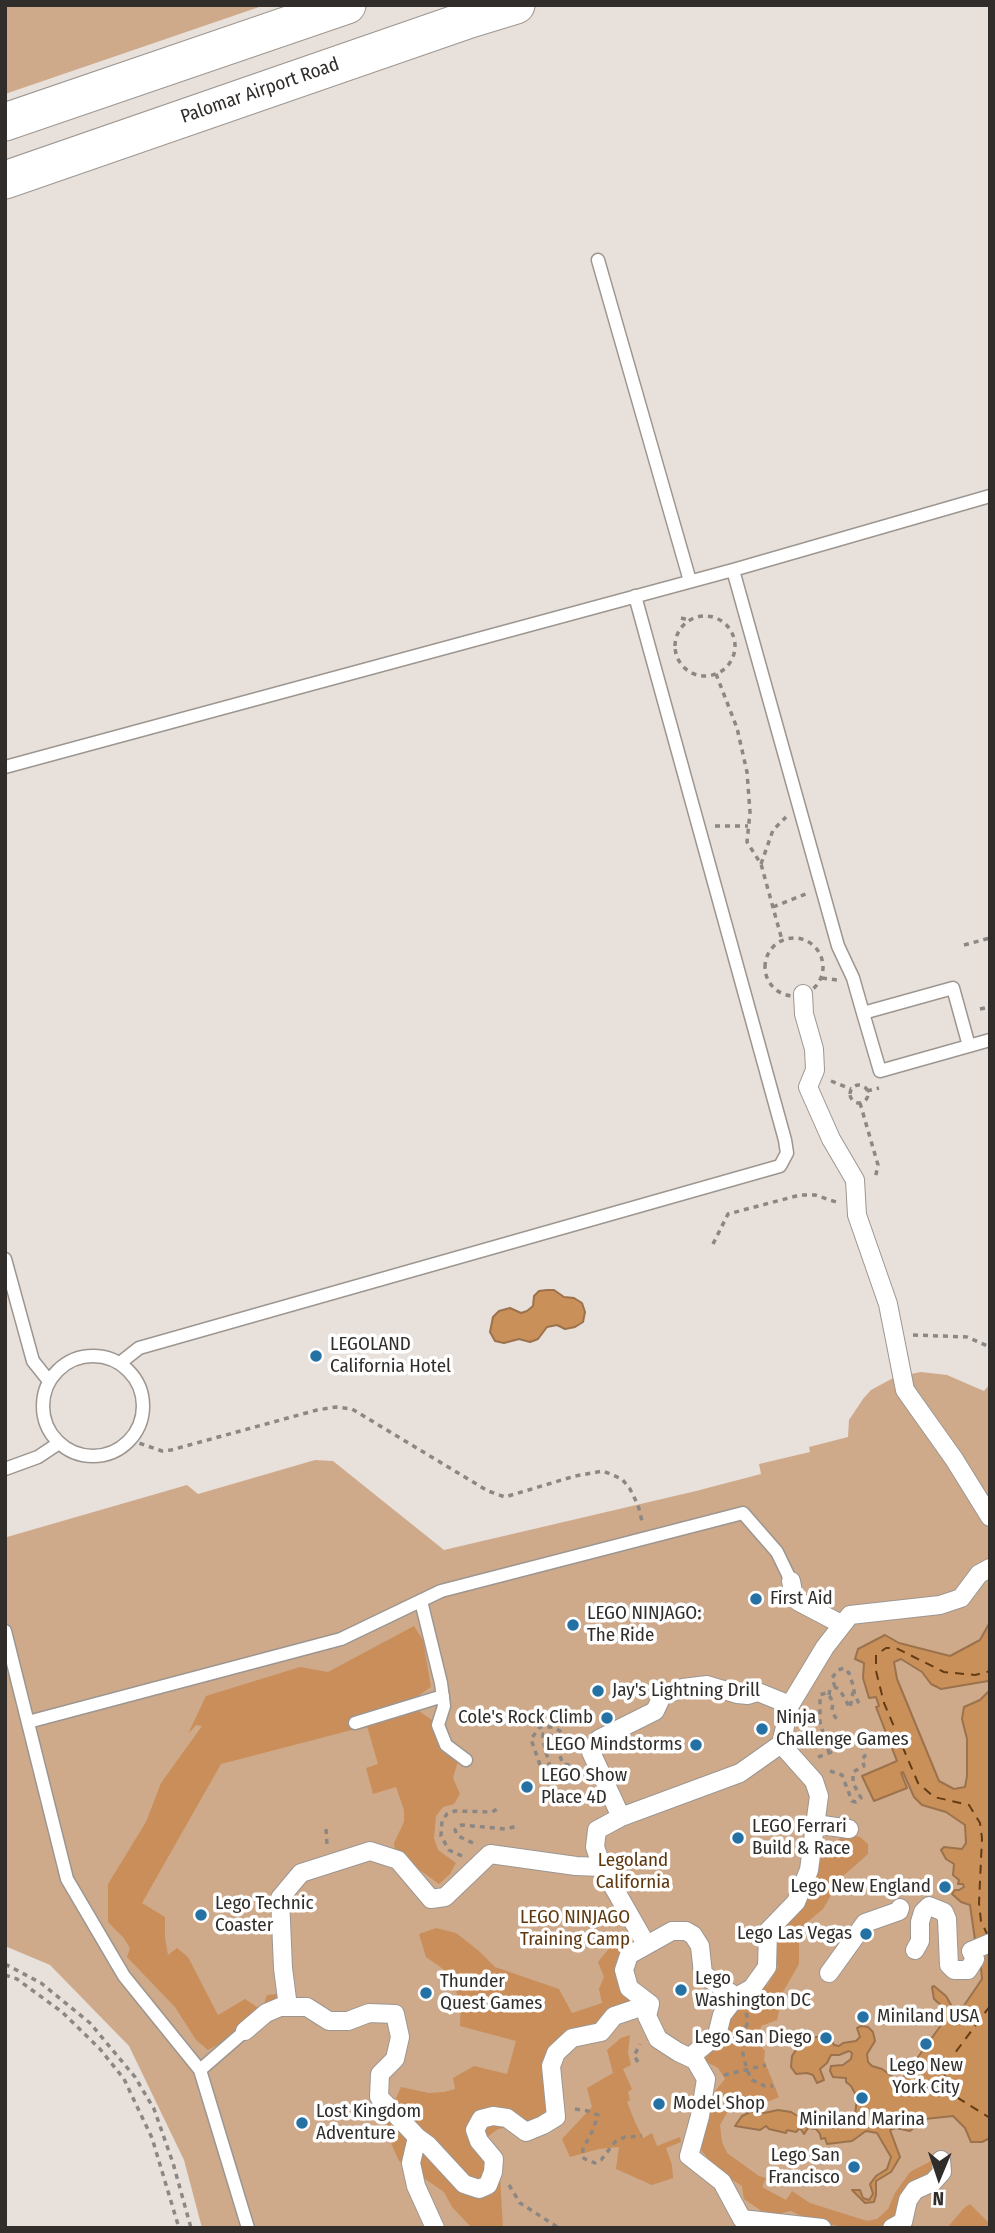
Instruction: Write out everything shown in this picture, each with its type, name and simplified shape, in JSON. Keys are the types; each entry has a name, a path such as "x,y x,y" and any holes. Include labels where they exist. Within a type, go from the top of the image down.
{"main road":[{"path":"5,122 347,5"},
{"name":"Palomar Airport Road","path":"5,180 516,5"}],"street":[{"path":"803,995 804,1014 814,1049 815,1070 808,1087 831,1139 855,1180 857,1214 888,1304 905,1390 954,1459 990,1517"},
{"path":"646,1944 602,1867 595,1847 597,1830 621,1818 740,1773 781,1744 790,1704 807,1673 849,1615 940,1605 961,1598 979,1574 990,1568"},
{"path":"791,1581 799,1602 841,1625"},
{"path":"621,1818 591,1752 598,1739 655,1712 662,1696 683,1688 706,1685 737,1694 758,1692 790,1704"},
{"path":"781,1744 814,1782 819,1796 809,1870 796,1902 768,1931 767,1967 752,1988 736,1997 722,2015 717,2035 695,2053 695,2060 706,2079 689,2157 722,2182 744,2223 821,2228"},
{"path":"816,1824 849,1829"},
{"path":"288,2007 283,1968 280,1898 300,1873 370,1851 398,1860 431,1899 444,1897 486,1860 602,1867"},
{"path":"915,1950 920,1941 923,1912 929,1906 944,1913 947,1919 949,1965 954,1970 968,1970 975,1959 974,1950"},
{"path":"829,1973 865,1923 899,1911 900,1908"},
{"path":"650,2004 629,1988 624,1970 629,1955 672,1930 686,1931 693,1935 700,1946 703,1974 736,1997"},
{"path":"650,2004 647,2016 658,2039 695,2060"},
{"path":"245,2031 266,2013 280,2007 307,2007 329,2021 348,2021 369,2013 395,2014 400,2037 395,2059 380,2074 379,2097 464,2184 478,2189 488,2185 494,2159 479,2141 475,2130 481,2119 493,2116 507,2118 526,2132 556,2117 551,2066 556,2053 572,2038 601,2032 614,2016 650,2004"},
{"path":"417,2137 411,2164 416,2186 435,2228"},
{"path":"892,2228 903,2222 908,2200 915,2190 933,2182 942,2172 942,2160"}],"lane":[{"path":"598,260 690,581"},
{"path":"5,767 733,570 990,496"},
{"path":"733,570 838,946 853,978 880,1071 990,1040"},
{"path":"120,1363 139,1348 780,1166 787,1153 785,1140 635,596"},
{"path":"863,1013 953,988 969,1046"},
{"path":"5,1259 33,1362 48,1381"},
{"path":"88,1355 120,1363 135,1379 143,1399 143,1413 138,1427 130,1440 118,1450 87,1456 72,1452 59,1443 48,1430 43,1414 43,1397 48,1381 59,1368 88,1355"},
{"path":"5,1469 38,1457 59,1443"},
{"path":"28,1722 341,1639 441,1591 743,1513 777,1552 791,1581"},
{"path":"421,1601 443,1696 444,1706 438,1725 446,1745 466,1760"},
{"path":"5,1631 9,1662 28,1722 67,1879 124,1976 200,2070 248,2228"},
{"path":"355,1723 443,1696"},
{"path":"200,2070 245,2031"}],"path":[{"path":"709,615 713,610"},
{"path":"709,615 723,621 730,629 735,638 736,649 727,667 716,674 696,674 684,667 678,659 676,637 681,627 689,620 709,615"},
{"path":"681,618 689,620"},
{"path":"716,674 742,746 749,790 747,842 761,864 782,940"},
{"path":"761,864 773,830 799,806"},
{"path":"700,830 715,826 748,825"},
{"path":"772,907 813,892"},
{"path":"796,937 806,940 819,950 824,968 822,978 816,987 803,995 782,994 768,980 765,961 769,951 782,940 796,937"},
{"path":"964,945 990,938"},
{"path":"822,978 842,981"},
{"path":"980,1009 990,1007"},
{"path":"856,1086 864,1087 867,1091 866,1099 860,1103 852,1100 850,1095 851,1089 856,1086"},
{"path":"860,1103 878,1165 875,1179"},
{"path":"713,1244 728,1214 800,1195 815,1195 834,1200 857,1214"},
{"path":"894,1334 967,1337 990,1347"},
{"path":"130,1440 162,1451 171,1450 317,1410 336,1407 352,1409 488,1491 505,1497 575,1476 603,1471 622,1479 638,1505 646,1538"},
{"path":"844,1668 849,1673 854,1688 850,1708 840,1690 835,1687 832,1678 838,1670 844,1668"},
{"path":"835,1687 830,1689 829,1695 835,1717 840,1720"},
{"path":"853,1692 859,1704"},
{"path":"829,1695 820,1695 819,1707 820,1722 829,1753"},
{"path":"540,1765 531,1739 540,1727 553,1727 560,1731 567,1740 561,1752"},
{"path":"550,1767 543,1734 549,1734 563,1743 563,1764 576,1766 588,1776 600,1772"},
{"path":"801,1766 851,1745"},
{"path":"814,1782 829,1770 842,1775 852,1801 856,1802 861,1798 853,1783 853,1772 864,1766 862,1759 865,1756 862,1749"},
{"path":"486,1860 449,1850 442,1836 442,1821 447,1814 454,1811 492,1812 501,1807"},
{"path":"486,1860 458,1836 455,1830 462,1825 506,1829 517,1826"},
{"path":"5,1964 41,1983 90,2023 135,2077 154,2109 191,2228"},
{"path":"5,1975 17,1979 62,2012 100,2049 124,2080 152,2138 179,2228"},
{"path":"736,1997 745,2008 748,2020 741,2046 747,2070 752,2080 765,2086 773,2085"},
{"path":"706,2079 766,2065"},
{"path":"555,2107 588,2110 598,2115 582,2157 595,2163 601,2160 615,2142 625,2137 642,2136"},
{"path":"494,2159 520,2203 559,2228"}],"green space":[{"path":"5,5 265,5 5,94"},
{"name":"Legoland California","path":"921,1372 947,1375 984,1391 990,1384 990,2228 202,2228 184,2160 129,2046 50,1965 5,1946 5,1534 7,1537 187,1485 198,1494 315,1460 333,1461 444,1550 761,1474 759,1464 810,1452 809,1447 848,1437 849,1420 871,1390 895,1377"}],"shaded area":[{"path":"554,1290 564,1297 574,1298 582,1303 585,1312 583,1322 565,1329 557,1325 547,1327 538,1339 530,1342 519,1339 504,1343 495,1341 490,1332 493,1317 499,1311 510,1308 521,1313 527,1311 533,1306 534,1296 539,1291"},
{"path":"990,1622 990,1683 988,1681 941,1689 931,1684 922,1672 901,1659 894,1662 897,1679 939,1781 954,1789 965,1787 967,1776 967,1739 962,1719 964,1707 980,1700 990,1690 990,2138 982,2142 971,2142 965,2128 953,2116 925,2119 910,2131 896,2128 890,2130 900,2157 891,2172 876,2181 874,2202 865,2203 852,2190 860,2190 863,2198 869,2200 873,2194 870,2184 887,2169 891,2157 877,2133 866,2131 852,2141 827,2144 816,2129 808,2128 804,2134 800,2128 796,2132 787,2130 786,2133 766,2126 760,2130 735,2126 742,2116 753,2111 764,2113 778,2110 791,2112 819,2126 834,2128 848,2123 855,2116 857,2097 846,2078 833,2077 830,2071 831,2066 843,2065 851,2059 852,2053 849,2051 831,2055 820,2069 824,2080 817,2083 813,2075 796,2074 791,2067 792,2056 803,2039 823,2036 839,2046 856,2041 860,2037 857,2028 868,2027 873,2032 875,2041 867,2054 868,2062 900,2082 944,2021 943,2007 934,1999 932,1987 946,1996 955,2012 961,2010 982,1979 970,1905 961,1902 952,1894 964,1887 963,1884 958,1884 959,1880 953,1875 954,1864 946,1859 941,1850 944,1847 962,1849 966,1843 965,1825 946,1812 922,1805 914,1797 903,1772 901,1773 907,1788 874,1801 862,1776 897,1761 876,1707 879,1706 876,1697 869,1698 863,1678 864,1663 855,1659 858,1649 885,1635 899,1643 950,1656 980,1640"},
{"path":"414,1626 423,1640 431,1687 408,1703 433,1721 440,1740 458,1761 453,1778 460,1794 454,1804 443,1807 436,1816 434,1838 438,1850 456,1863 450,1874 439,1884 395,1852 394,1843 404,1822 404,1810 396,1787 373,1794 366,1768 378,1764 367,1726 221,1764 142,1903 165,1917 168,1955 177,1948 188,1957 218,2015 245,1999 257,2007 264,2004 267,1995 278,1994 281,2005 208,2050 196,2040 175,2007 127,1957 130,1948 108,1922 108,1884 146,1822 161,1783 202,1726 196,1725 188,1734 206,1696 300,1667 328,1672"},
{"path":"850,1834 860,1837 868,1844 868,1854 841,1878 823,1909 799,1929 799,1964 783,1992 777,2020 761,2026 759,2044 765,2051 764,2060 779,2097 770,2101 751,2100 732,2104 720,2125 722,2142 727,2153 766,2178 762,2187 786,2200 792,2191 810,2203 867,2221 877,2219 888,2209 895,2193 910,2172 931,2161 932,2172 896,2228 840,2228 811,2221 791,2211 769,2216 744,2199 742,2186 718,2171 701,2150 698,2136 712,2095 725,2079 718,2068 705,2061 708,2050 731,2010 740,2008 768,1984 778,1967 774,1953 774,1937 807,1901 817,1864 824,1854 839,1839"},
{"path":"436,1928 456,1933 495,1967 559,1989 572,2013 602,2003 599,1989 604,1977 598,1962 620,1935 624,1943 623,1959 632,1999 615,2010 601,2026 567,2035 550,2113 530,2124 498,2129 486,2138 500,2175 503,2228 472,2228 452,2207 444,2192 399,2161 389,2139 386,2120 401,2087 429,2093 455,2089 453,2078 474,2066 507,2074 516,2041 460,2026 461,2001 443,1969 426,1957 419,1934"},
{"path":"630,2035 628,2053 631,2065 623,2069 632,2089 628,2092 630,2100 627,2102 635,2122 643,2138 652,2133 657,2146 680,2137 681,2142 666,2148 673,2178 652,2185 616,2169 619,2147 570,2157 562,2139 592,2107 587,2088 613,2073 607,2050 621,2038"},
{"path":"970,2204 990,2224 990,2228 947,2228 964,2208"}],"ferry route":[{"path":"988,1936 981,1921 979,1903 982,1838 980,1823 969,1805 934,1797 918,1783 884,1703 876,1671 876,1655 886,1648 896,1648 944,1672 975,1675 990,1671"},
{"path":"990,2006 946,2065 944,2080 947,2091 990,2118"}],"place":[{"name":"LEGOLAND California Hotel","path":"316,1356"},
{"name":"First Aid","path":"756,1599"},
{"name":"LEGO NINJAGO: The Ride","path":"573,1625"},
{"name":"Jay's Lightning Drill","path":"598,1691"},
{"name":"Cole's Rock Climb","path":"607,1718"},
{"name":"Ninja Challenge Games","path":"762,1729"},
{"name":"LEGO Mindstorms","path":"696,1745"},
{"name":"LEGO Show Place 4D","path":"527,1787"},
{"name":"LEGO Ferrari Build & Race","path":"738,1838"},
{"name":"Lego New England","path":"945,1887"},
{"name":"Lego Technic Coaster","path":"201,1915"},
{"name":"Lego Las Vegas","path":"866,1934"},
{"name":"Lego Washington DC","path":"681,1990"},
{"name":"Thunder Quest Games","path":"426,1993"},
{"name":"Miniland USA","path":"863,2017"},
{"name":"Lego San Diego","path":"826,2038"},
{"name":"Lego New York City","path":"926,2044"},
{"name":"Miniland Marina","path":"862,2098"},
{"name":"Model Shop","path":"659,2104"},
{"name":"Lost Kingdom Adventure","path":"302,2123"},
{"name":"Lego San Francisco","path":"854,2167"}],"park label":[{"name":"LEGO NINJAGO Training Camp","path":"575,1929"}]}
